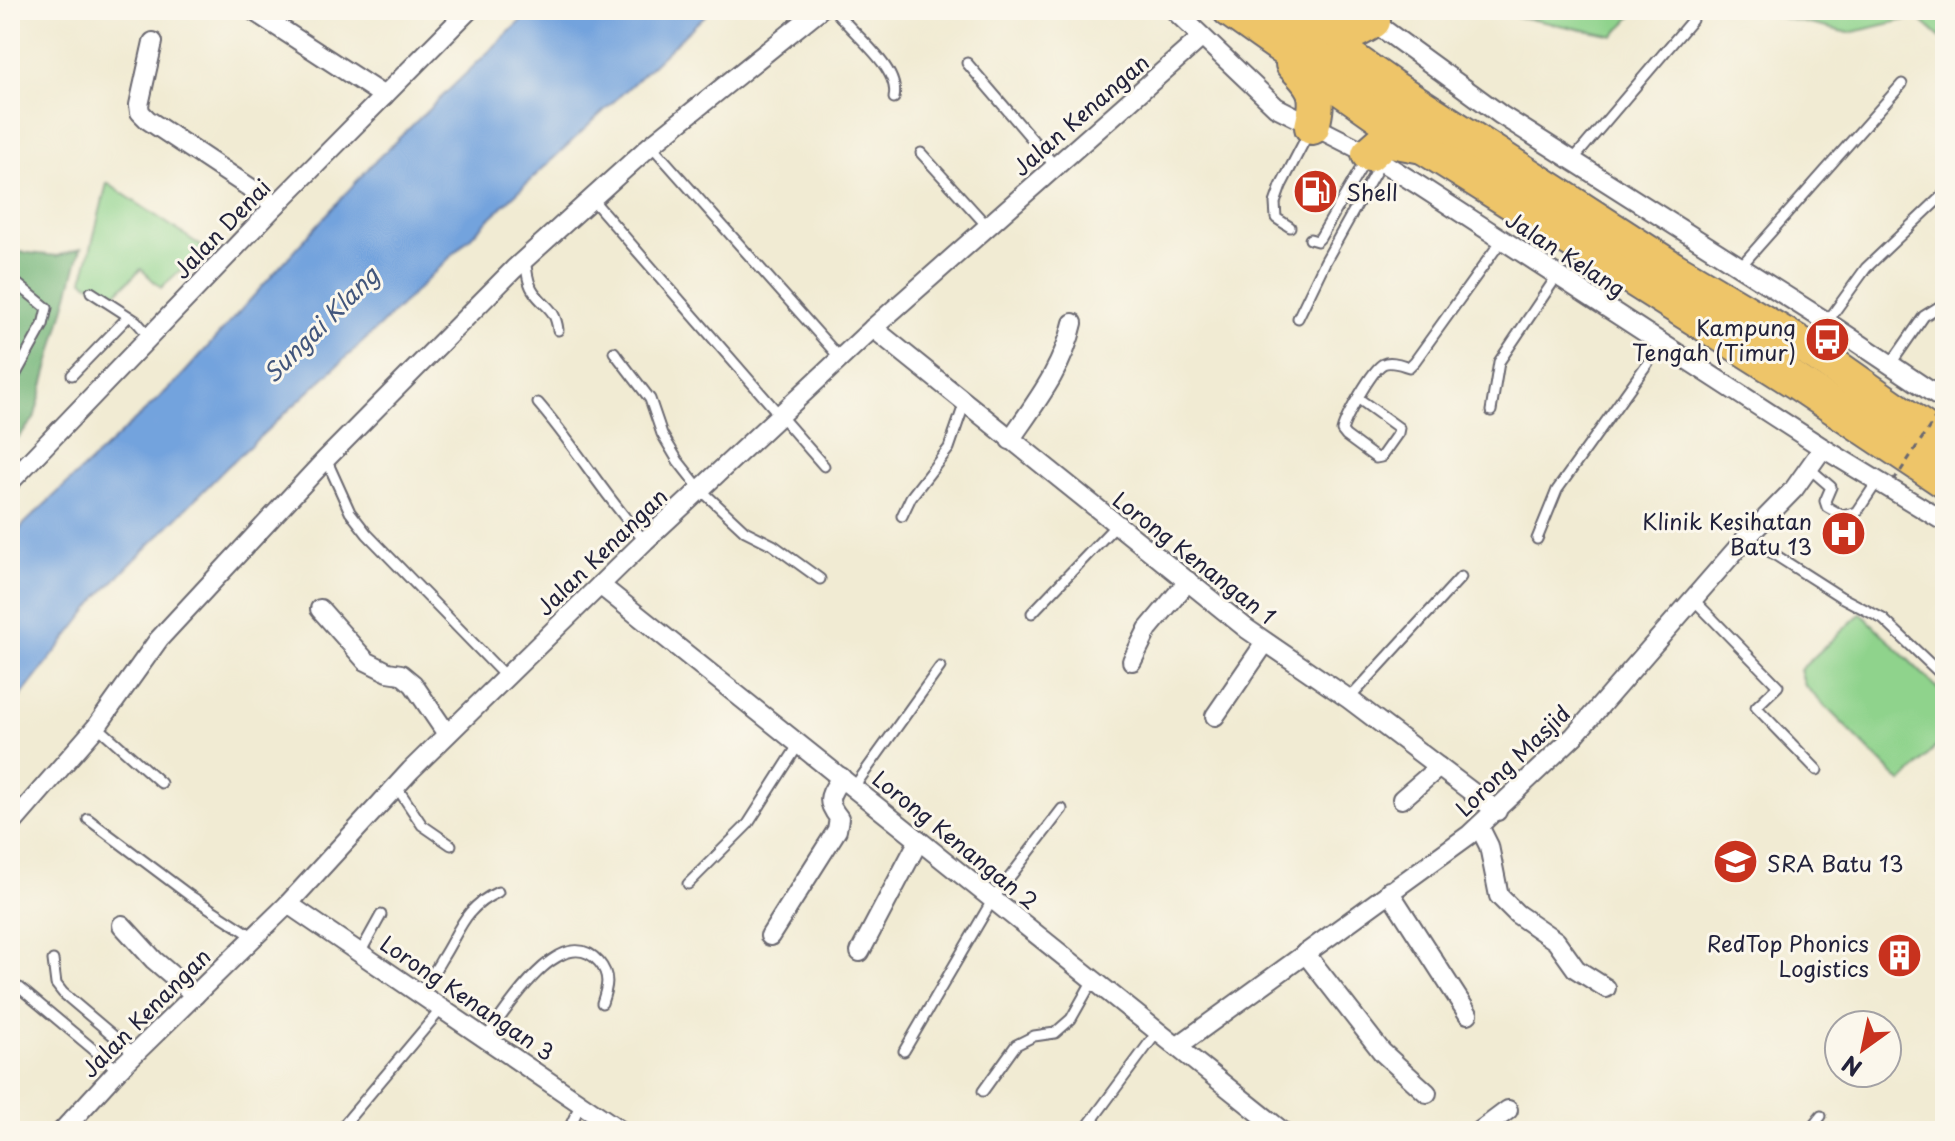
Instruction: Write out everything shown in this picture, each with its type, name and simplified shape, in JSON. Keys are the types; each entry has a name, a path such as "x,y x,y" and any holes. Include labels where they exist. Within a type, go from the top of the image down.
{"highway":[{"path":"1230,10 1274,24 1390,86 1673,269 1817,354 1943,420"},
{"path":"1309,10 1341,33 1351,34 1365,16"},
{"path":"1365,16 1380,66 1390,86"},
{"path":"1274,24 1313,84 1317,104 1312,127"},
{"path":"1274,24 1423,146 1797,382 1945,481"},
{"path":"1375,158 1386,139 1423,146"}],"street":[{"path":"252,10 384,96"},
{"name":"Jalan Denai","path":"10,482 276,205 469,10"},
{"path":"10,826 97,726 159,639 326,459 525,259 591,198 651,145 819,10"},
{"name":"Jalan Kelang","path":"1174,10 1266,100 1375,158 1823,448 1885,482 1945,522"},
{"path":"1365,16 1571,162 1827,322 1890,365 1943,420"},
{"name":"Jalan Kenangan","path":"62,1131 118,1070 288,904 447,734 645,541 873,328 1202,37"},
{"path":"153,42 140,112 276,205"},
{"path":"1010,440 1057,371 1073,323"},
{"name":"Lorong Kenangan 1","path":"873,328 1265,643 1349,699 1497,811"},
{"name":"Lorong Masjid","path":"1178,1046 1497,811 1574,736 1747,537 1794,489 1823,448"},
{"path":"1132,661 1148,629 1188,581"},
{"name":"Lorong Kenangan 2","path":"600,585 1282,1131"},
{"path":"320,609 366,661 388,672 401,674 413,684 447,734"},
{"path":"1215,716 1265,643"},
{"path":"1402,799 1439,767"},
{"path":"770,936 837,830 839,818 831,808 830,797 848,782"},
{"path":"1479,826 1489,846 1499,896 1517,914 1556,941 1576,969 1606,988"},
{"path":"860,952 919,840"},
{"path":"1389,891 1468,1014"},
{"name":"Lorong Kenangan 3","path":"288,904 621,1131"},
{"path":"122,925 154,960 195,995"},
{"path":"1305,953 1382,1052 1427,1093"},
{"path":"1480,1131 1508,1110"}],"lane":[{"path":"835,10 888,68 896,90 894,98"},
{"path":"1571,162 1692,20"},
{"path":"967,63 1056,167"},
{"path":"1739,268 1902,84"},
{"path":"1290,227 1276,218 1275,203 1312,127"},
{"path":"651,145 840,358"},
{"path":"921,153 988,227"},
{"path":"1310,239 1317,241 1320,238 1375,158"},
{"path":"1298,318 1375,158"},
{"path":"1827,322 1866,268 1945,193"},
{"path":"591,198 824,466"},
{"path":"1359,399 1399,428 1381,457 1376,458 1342,431 1359,399 1383,364 1409,367 1415,361 1502,240"},
{"path":"525,259 530,284 554,313 558,330"},
{"path":"1491,411 1499,362 1557,276"},
{"path":"10,278 47,308 43,325 12,381"},
{"path":"91,292 128,317 149,336"},
{"path":"1890,365 1924,316 1945,303"},
{"path":"72,375 128,317"},
{"path":"1537,539 1557,490 1662,343"},
{"path":"614,352 650,399 662,434 700,489 745,531 773,545 820,579"},
{"path":"902,516 911,497 949,448 965,402"},
{"path":"538,403 564,434 613,506 645,541"},
{"path":"326,459 350,512 367,534 506,677"},
{"path":"1808,468 1831,487 1825,501 1827,507 1843,516 1857,512 1885,482"},
{"path":"1032,613 1116,525"},
{"path":"1747,537 1841,597 1883,619 1945,678"},
{"path":"1349,699 1461,577"},
{"path":"1694,600 1778,686 1756,707 1817,770"},
{"path":"848,782 940,667"},
{"path":"97,726 161,783"},
{"path":"688,884 748,824 799,744"},
{"path":"396,786 422,825 451,845"},
{"path":"904,1051 993,899 1062,809"},
{"path":"88,819 189,895 254,937"},
{"path":"419,993 443,958 465,917 484,898 498,892"},
{"path":"360,953 381,915"},
{"path":"485,1039 536,971 575,950 587,951 606,970 608,981 602,1003"},
{"path":"53,960 56,984 63,993 135,1054"},
{"path":"983,1091 1016,1045 1034,1036 1055,1033 1071,1019 1094,979"},
{"path":"20,988 118,1070"},
{"path":"342,1127 442,1008"},
{"path":"1084,1131 1158,1030"},
{"path":"568,1131 581,1103"},
{"path":"1809,1131 1821,1116"}],"path":[{"path":"1885,482 1943,420"}],"green space":[{"path":"1506,10 1637,10 1614,36 1504,14"},
{"path":"1748,10 1945,10 1945,42 1917,17 1849,33"},
{"path":"107,183 204,248 161,288 141,269 111,298 83,280"},
{"path":"81,248 34,419 10,447 10,251 58,256"},
{"path":"1861,613 1945,696 1945,737 1902,783 1805,686 1800,670"}],"water":[{"name":"Sungai Klang","path":"532,10 711,10 380,326 227,467 101,594 10,710 10,540 179,379 373,163"}],"place":[{"name":"Shell","path":"1315,191"},
{"name":"Kampung Tengah (Timur)","path":"1827,339"},
{"name":"Klinik Kesihatan Batu 13","path":"1843,533"},
{"name":"SRA Batu 13","path":"1736,862"},
{"name":"RedTop Phonics Logistics","path":"1900,955"}]}
